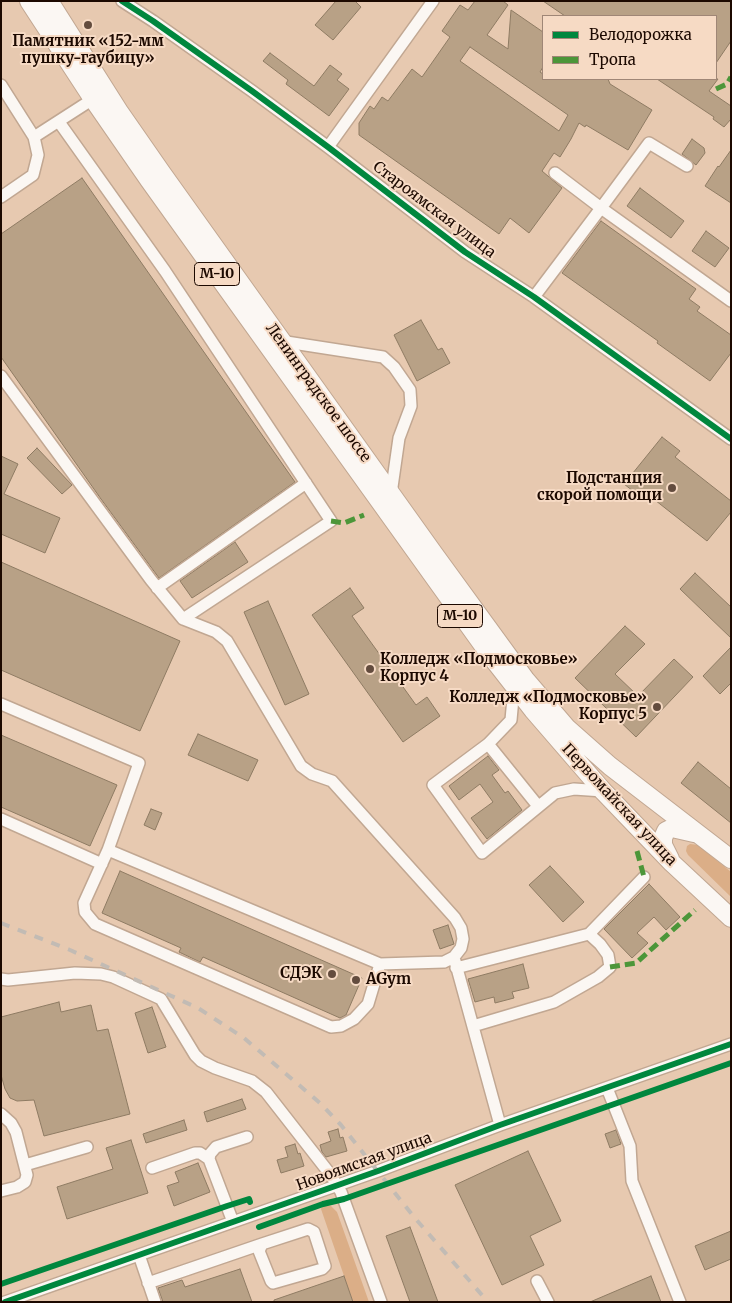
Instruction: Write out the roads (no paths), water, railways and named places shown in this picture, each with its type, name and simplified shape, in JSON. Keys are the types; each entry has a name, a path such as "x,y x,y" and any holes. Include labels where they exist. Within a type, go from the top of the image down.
{"highway":[{"name":"Ленинградское шоссе","path":"29,1 93,99 461,618 514,686"},
{"name":"Ленинградское шоссе","path":"49,1 120,113 280,341 526,679 567,728 610,766"},
{"name":"Первомайская улица","path":"514,686 603,791 672,863 731,918"},
{"name":"Первомайская улица","path":"610,766 731,859"},
{"path":"672,863 663,844 666,831 672,828 699,834"}],"street":[{"name":"Староямская улица","path":"122,1 328,147 465,252 534,297 731,439"},
{"path":"328,147 433,1"},
{"path":"1,85 34,137 38,155 33,176 1,197"},
{"path":"34,137 93,99"},
{"path":"59,122 165,271 331,520 183,619"},
{"path":"534,297 649,143 687,166"},
{"path":"555,173 731,301"},
{"path":"280,341 383,357 394,367 410,390 411,406 399,438 391,494"},
{"path":"1,376 157,588 183,619 216,632 227,641 301,766 312,774 332,781 455,918 461,928 463,939 455,963 500,1125"},
{"path":"157,588 306,483"},
{"path":"514,686 511,720 488,744 433,785 482,852 555,793 574,789 603,791"},
{"path":"1,704 139,762 108,850 84,903 85,912 95,924 331,1027 341,1026 354,1019 368,1004 380,964"},
{"path":"488,744 538,806"},
{"path":"1,819 102,864"},
{"path":"108,850 380,964 455,963 589,934 644,877"},
{"path":"473,1026 554,1002 598,977 610,967 608,955 589,934"},
{"path":"1,979 8,980 75,973 101,974 113,977 159,998 195,1055 201,1061 215,1068 252,1081 266,1092 330,1174 344,1199 381,1302"},
{"name":"Новоямская улица","path":"5,1302 37,1297 139,1255 731,1044"},
{"path":"607,1088 630,1146 632,1181 680,1302"},
{"path":"1,1114 11,1123 16,1132 28,1174 24,1182 17,1187 1,1191"},
{"path":"209,1160 212,1149 248,1137"},
{"path":"25,1165 88,1147"},
{"path":"152,1168 200,1153 209,1160 233,1222"},
{"path":"148,1283 262,1244 308,1229 314,1232 325,1266 273,1283 270,1281 259,1250 262,1244"},
{"path":"139,1255 155,1302"},
{"path":"537,1281 548,1302"}],"railway":[{"path":"1,923 70,950 198,1008 244,1038 320,1103 341,1125 414,1217 488,1302"}],"place":[{"name":"Памятник «152-мм пушку-гаубицу»","path":"88,25"},
{"name":"Подстанция скорой помощи","path":"672,488"},
{"name":"Колледж «Подмосковье» Корпус 4","path":"370,669"},
{"name":"Колледж «Подмосковье» Корпус 5","path":"657,707"},
{"name":"СДЭК","path":"332,974"},
{"name":"AGym","path":"356,980"}]}
